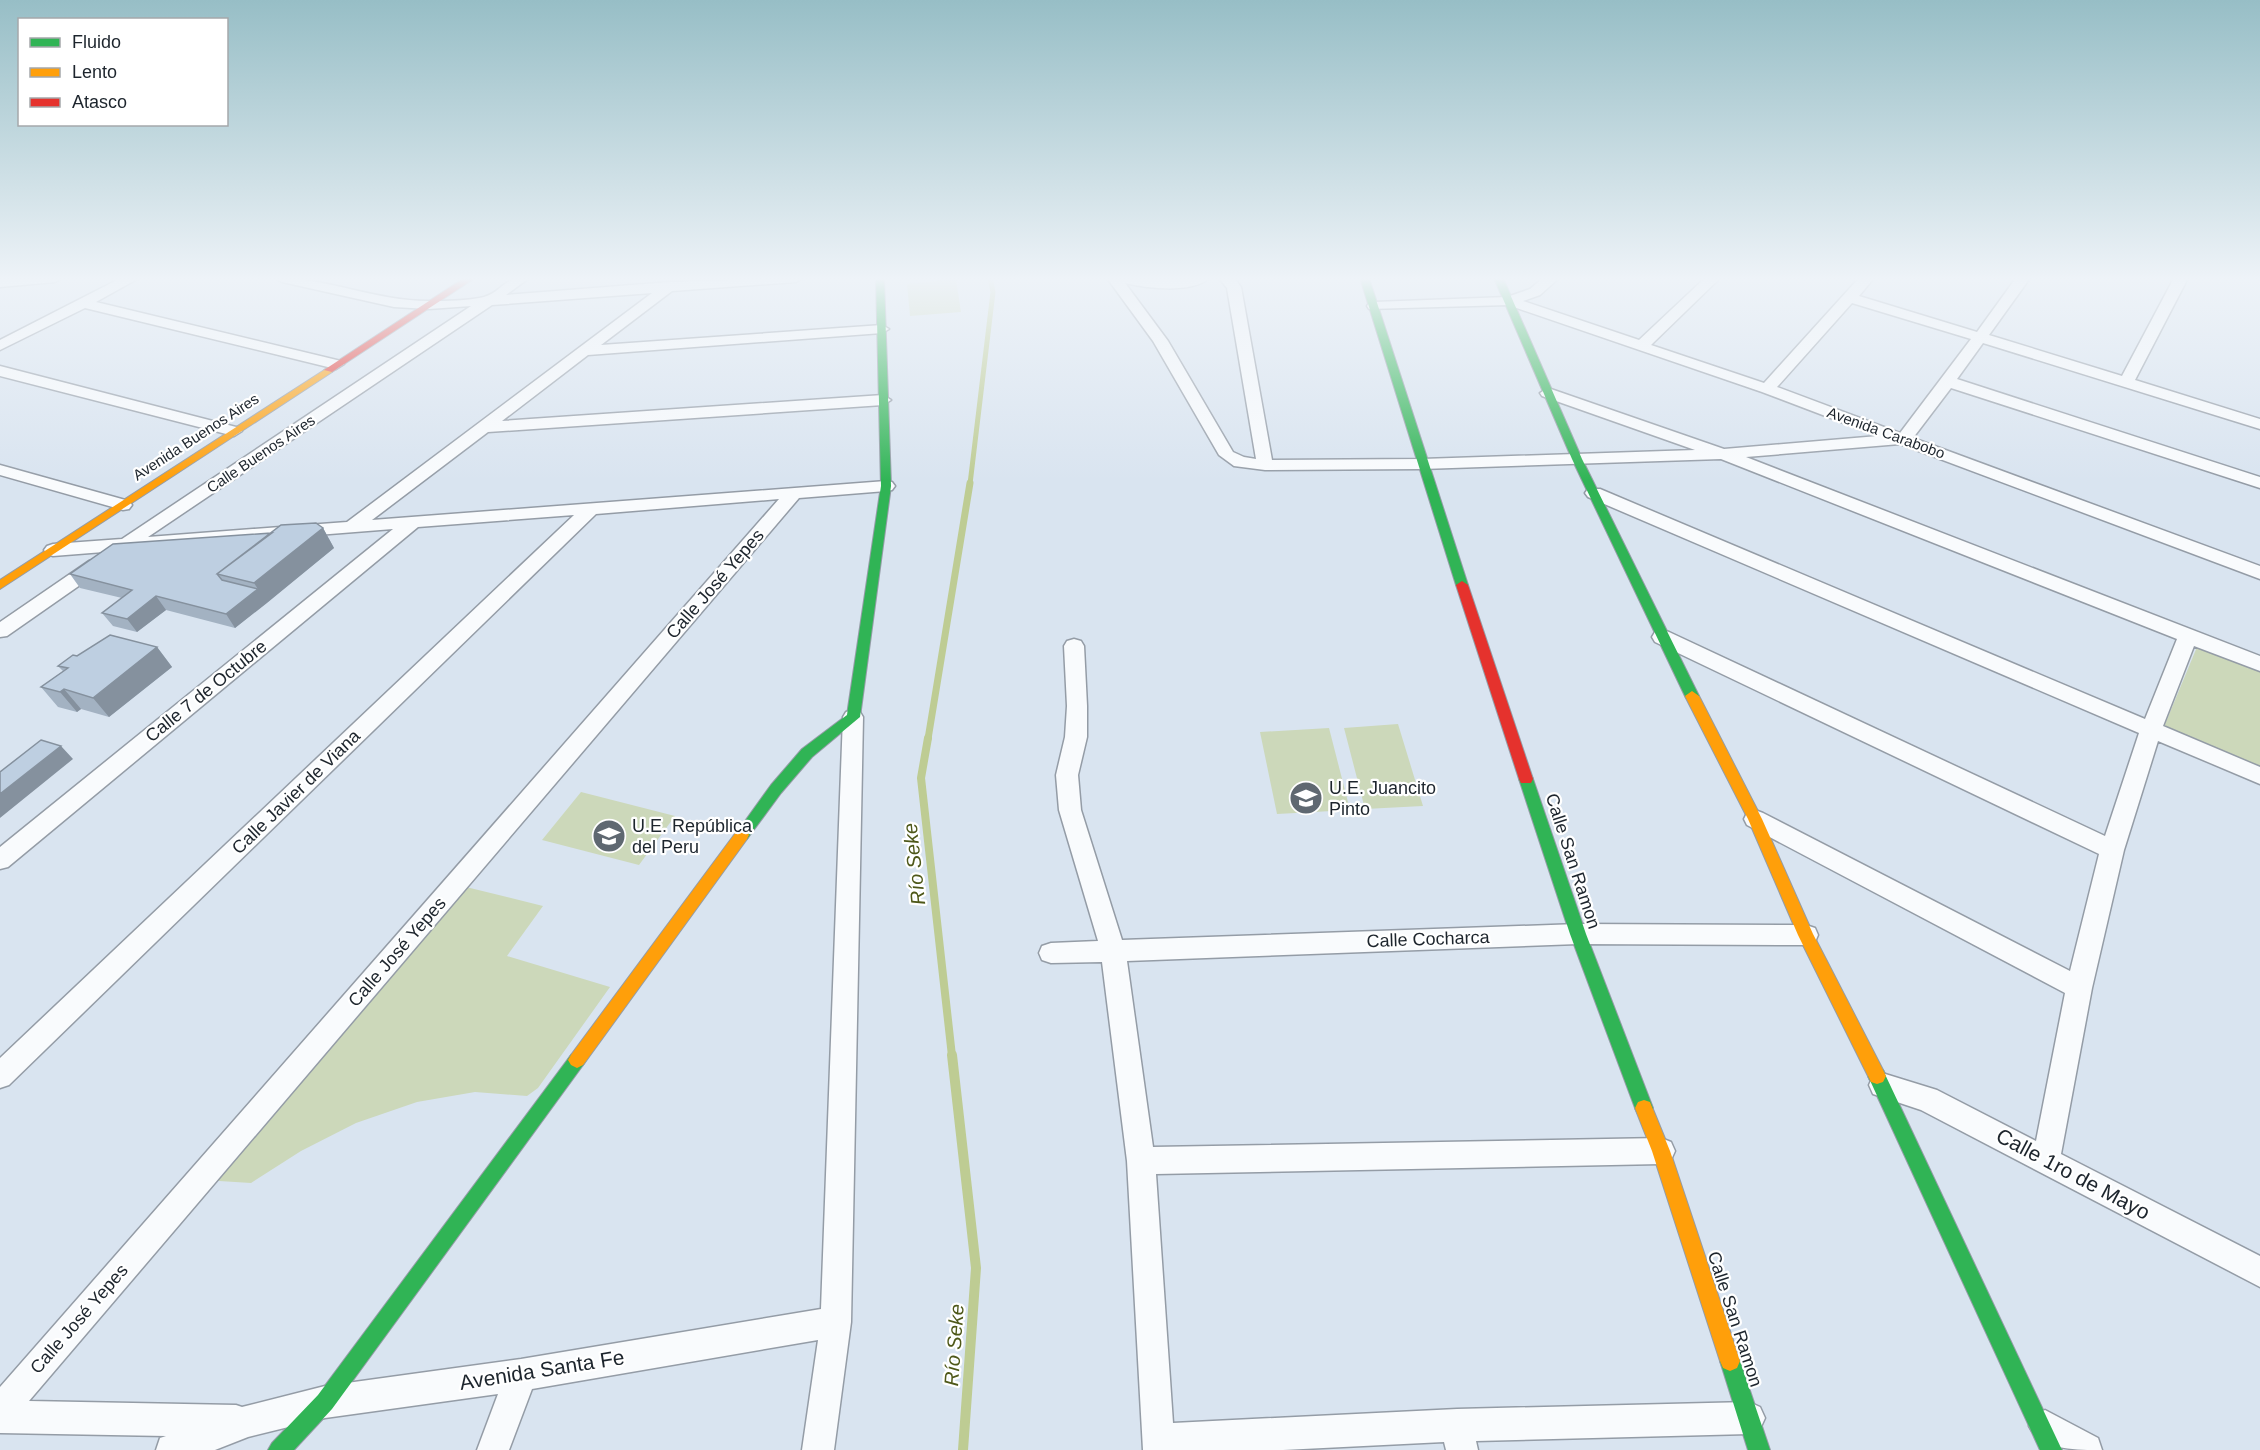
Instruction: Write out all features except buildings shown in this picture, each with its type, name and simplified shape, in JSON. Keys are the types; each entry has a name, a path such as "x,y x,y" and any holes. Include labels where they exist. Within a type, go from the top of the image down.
{"main road":[{"name":"Avenida Buenos Aires","path":"0,585 365,346"},
{"path":"279,1450 325,1402 776,789 807,753 853,717 886,486 882,346"},
{"name":"Calle San Ramon","path":"1386,346 1422,464 1578,934 1661,1151 1759,1450"},
{"path":"1528,346 1577,459 1662,637 1755,819 1806,935 1882,1085 2051,1450"}],"street":[{"path":"260,346 336,364"},
{"name":"Calle Buenos Aires","path":"0,631 421,346"},
{"path":"353,526 593,346"},
{"path":"586,351 658,346"},
{"path":"1161,346 1227,455 1240,462 1265,465 1422,464 1723,454 1904,439 1950,382 1974,346"},
{"path":"1244,346 1265,465"},
{"name":"Avenida Carabobo","path":"1641,346 1904,439 2260,573"},
{"path":"1767,389 1806,346"},
{"path":"2004,346 2260,424"},
{"path":"2126,383 2146,346"},
{"path":"0,371 234,431"},
{"path":"1950,382 2260,483"},
{"path":"1548,393 1723,454 2260,664"},
{"path":"484,427 884,400"},
{"path":"0,470 123,505"},
{"path":"53,550 886,486"},
{"name":"Calle José Yepes","path":"0,1411 794,493"},
{"path":"1594,494 2260,776"},
{"name":"Calle Javier de Viana","path":"0,1076 592,508"},
{"name":"Calle 7 de Octubre","path":"0,860 412,523"},
{"path":"2046,1159 2079,988 2112,850 2151,730 2188,636"},
{"path":"1662,637 2112,850"},
{"path":"1074,646 1077,706 1076,737 1067,775 1070,810 1113,949 1141,1161 1159,1445 1459,1437 1749,1418"},
{"path":"818,1450 836,1322 853,717"},
{"path":"1755,819 2079,988"},
{"name":"Calle Cocharca","path":"1051,953 1578,934 1806,935"},
{"name":"Calle 1ro de Mayo","path":"1882,1085 1927,1099 2260,1272"},
{"path":"1141,1161 1661,1151"},
{"name":"Avenida Santa Fe","path":"172,1450 248,1421 325,1402 521,1375 836,1322"},
{"path":"493,1450 521,1375"},
{"name":"Avenida Santa Fe","path":"0,1417 248,1421"},
{"path":"2038,1421 2086,1450"}],"green space":[{"path":"2197,647 2260,671 2260,769 2163,729"},
{"path":"1398,724 1423,806 1365,809 1344,728"},
{"path":"1329,728 1350,810 1277,814 1260,732"},
{"path":"581,792 675,816 639,865 542,840"},
{"path":"462,886 543,906 507,956 610,987 538,1088 527,1096 475,1092 417,1102 356,1123 301,1151 251,1183 219,1181 214,1176"}],"waterway":[{"name":"Río Seke","path":"970,484 987,346"},
{"name":"Río Seke","path":"928,739 970,483"},
{"name":"Río Seke","path":"928,738 921,778 952,1056"},
{"name":"Río Seke","path":"952,1055 976,1268 963,1450"}],"traffic: fast":[{"path":"742,835 776,789 807,753 853,717 886,486 882,346"},
{"path":"1386,346 1462,585"},
{"path":"1528,346 1577,459 1692,696"},
{"path":"1526,779 1578,934 1644,1108"},
{"path":"279,1450 325,1402 577,1060"},
{"path":"1877,1076 2051,1450"},
{"path":"1730,1361 1759,1450"}],"traffic: slow":[{"path":"0,585 329,370"},
{"path":"1692,696 1755,819 1806,935 1877,1076"},
{"path":"577,1060 742,835"},
{"path":"1644,1108 1661,1151 1730,1361"}],"traffic: jam":[{"path":"329,370 367,346"},
{"path":"1462,585 1526,779"}],"place":[{"name":"U.E. Juancito Pinto","path":"1306,798"},
{"name":"U.E. República del Peru","path":"609,836"}]}
